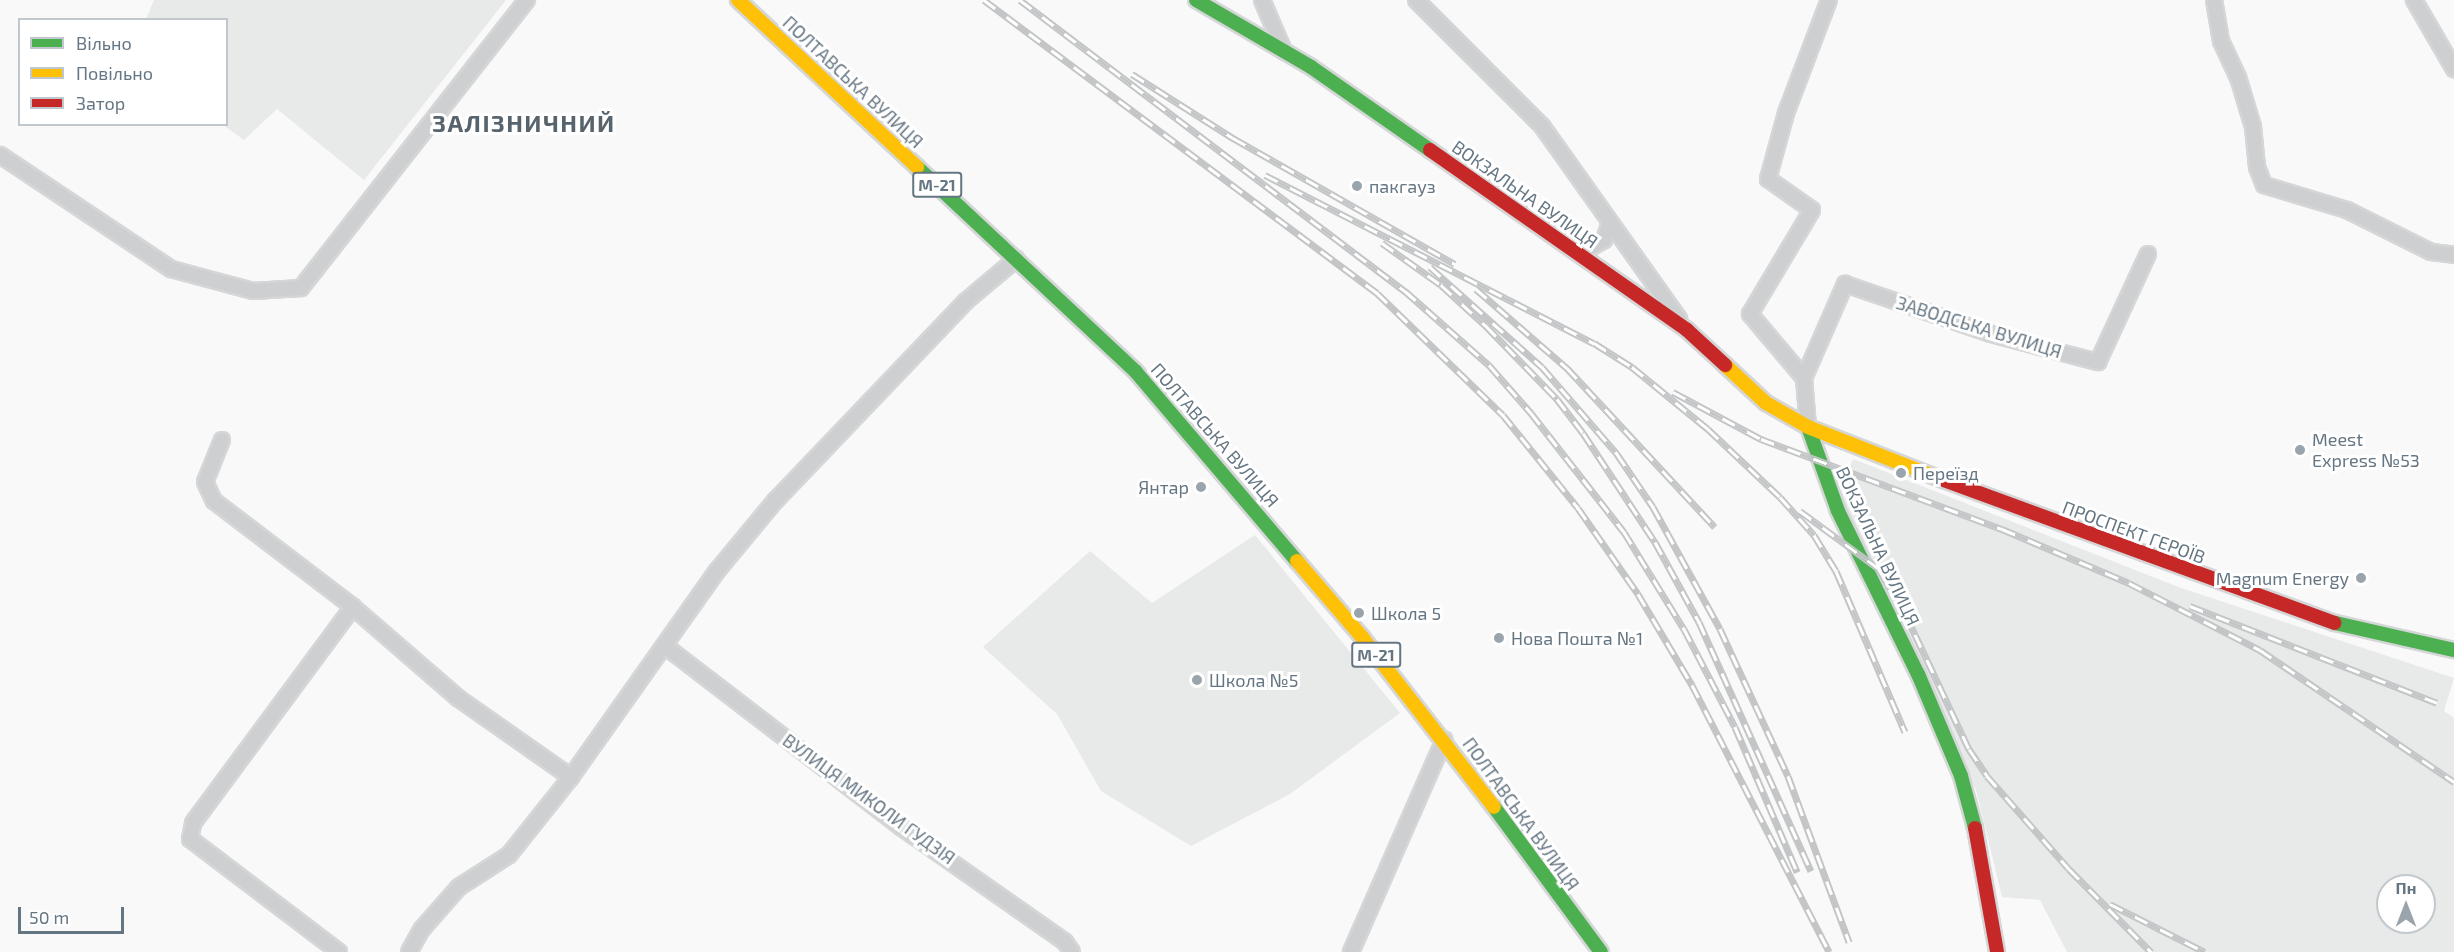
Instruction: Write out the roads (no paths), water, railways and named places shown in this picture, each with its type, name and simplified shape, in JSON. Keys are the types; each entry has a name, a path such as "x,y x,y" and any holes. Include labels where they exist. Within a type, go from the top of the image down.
{"main road":[{"name":"ПОЛТАВСЬКА ВУЛИЦЯ","path":"738,0 1136,372 1269,523 1444,740 1601,952"},
{"name":"ВОКЗАЛЬНА ВУЛИЦЯ","path":"1196,0 1284,51 1579,254 1687,330 1766,403 1808,427 1838,511 1918,674 1961,776 1978,838 1997,952"},
{"name":"ПРОСПЕКТ ГЕРОЇВ","path":"1808,427 1992,499 2327,621 2454,650"}],"street":[{"path":"0,155 171,269 253,291 301,288 528,0"},
{"path":"1262,0 1284,51"},
{"path":"1416,0 1542,126 1687,330"},
{"path":"1808,427 1804,378 1750,314 1812,210 1768,179 1786,113 1829,0"},
{"path":"2214,0 2221,41 2238,77 2253,127 2257,166 2264,185 2347,210 2431,252 2454,255"},
{"path":"2414,0 2454,69"},
{"path":"1579,254 1604,240 1610,223"},
{"name":"ЗАВОДСЬКА ВУЛИЦЯ","path":"1804,378 1845,284 1991,334 2097,362 2148,254"},
{"path":"409,952 422,929 459,887 509,855 571,777 717,571 775,501 965,302 1016,259"},
{"path":"222,440 205,482 214,501 353,607 458,698 571,777"},
{"path":"339,952 190,839 193,823 353,607"},
{"name":"ВУЛИЦЯ МИКОЛИ ГУДЗІЯ","path":"665,646 901,826 1065,942 1072,952"},
{"path":"1351,952 1444,740"}],"railway":[{"path":"984,0 1377,293 1503,415 1578,508 1638,594 1692,685 1829,952"},
{"path":"1020,0 1405,291 1489,365 1531,413 1624,532 1684,629 1735,727 1797,872"},
{"path":"1132,74 1233,138 1455,264"},
{"path":"1265,175 1594,343 1632,367 1708,429 1780,497 1814,535 1836,571 1905,732"},
{"path":"1382,243 1441,285 1486,326 1557,399 1583,433 1655,542 1699,622 1811,871"},
{"path":"1430,267 1542,367 1617,454 1653,507 1720,629 1788,776 1849,942"},
{"path":"1476,289 1567,368 1715,527"},
{"path":"1673,392 1761,439 2002,529 2129,583 2260,650 2454,782"},
{"path":"1800,511 1878,568 1903,609 1969,749 1987,776 2069,869 2151,952"},
{"path":"2190,606 2437,703"},
{"path":"2110,904 2205,952"}],"place":[{"name":"пакгауз","path":"1357,186"},
{"name":"Meest Express №53","path":"2300,450"},
{"name":"Переїзд","path":"1901,473"},
{"name":"Янтар","path":"1201,487"},
{"name":"Magnum Energy","path":"2361,578"},
{"name":"Школа 5","path":"1359,613"},
{"name":"Нова Пошта №1","path":"1499,638"},
{"name":"Школа №5","path":"1197,680"}],"district":[{"name":"ЗАЛІЗНИЧНИЙ","path":"524,123"}]}
